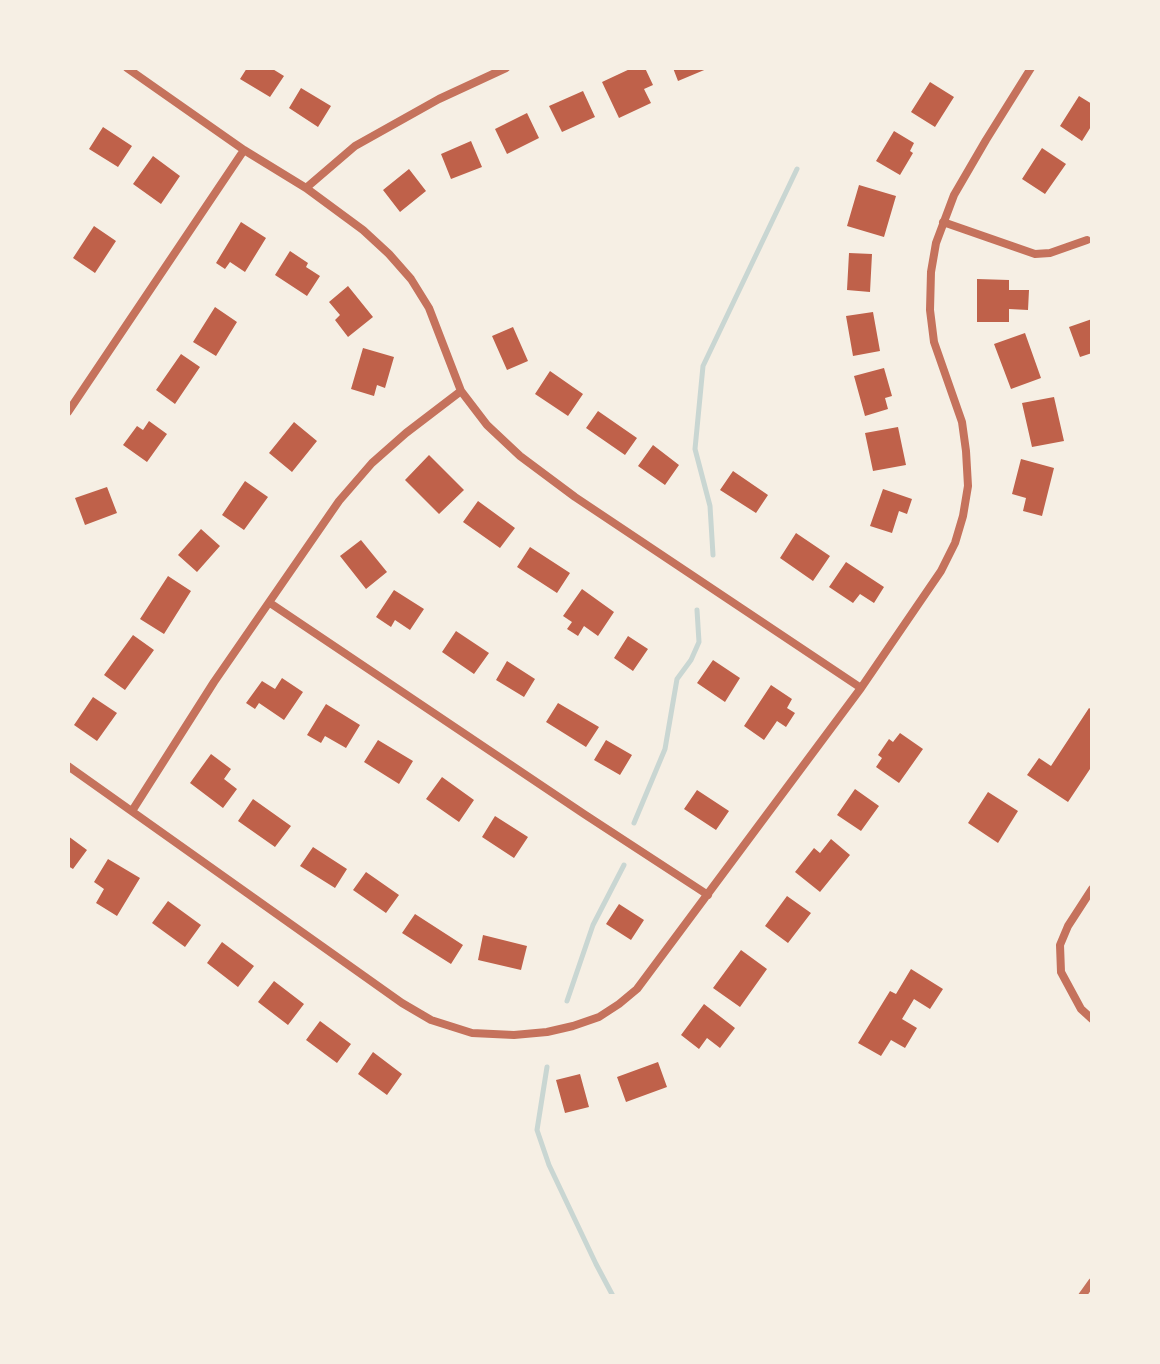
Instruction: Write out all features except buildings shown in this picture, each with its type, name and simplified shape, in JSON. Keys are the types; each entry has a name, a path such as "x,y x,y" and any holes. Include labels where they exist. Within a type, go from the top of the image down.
{"street":[{"path":"127,68 244,150 306,188 363,230 389,254 411,279 429,308 461,391 487,425 520,456 575,497 861,688"},
{"path":"306,188 355,146 439,99 506,68"},
{"path":"68,766 402,1003 431,1020 472,1033 514,1035 573,1026 599,1017 619,1004 637,989 861,688 941,571 955,543 968,486 964,436 934,342 930,310 931,272 936,243 954,195 1031,68"},
{"path":"68,412 244,150"},
{"path":"943,222 1035,254 1050,253 1087,240"},
{"path":"132,811 214,682 339,501 372,463 461,391"},
{"path":"270,603 708,895"},
{"path":"1092,889 1068,926 1060,945 1061,972 1081,1009 1092,1019"},
{"path":"1082,1296 1092,1282"}],"waterway":[{"path":"713,555 710,506 695,449 703,366 797,169"},
{"path":"634,823 665,749 677,679 699,642 697,610"},
{"path":"567,1001 593,925 624,865"},
{"path":"547,1067 537,1130 549,1165 613,1296"}]}
